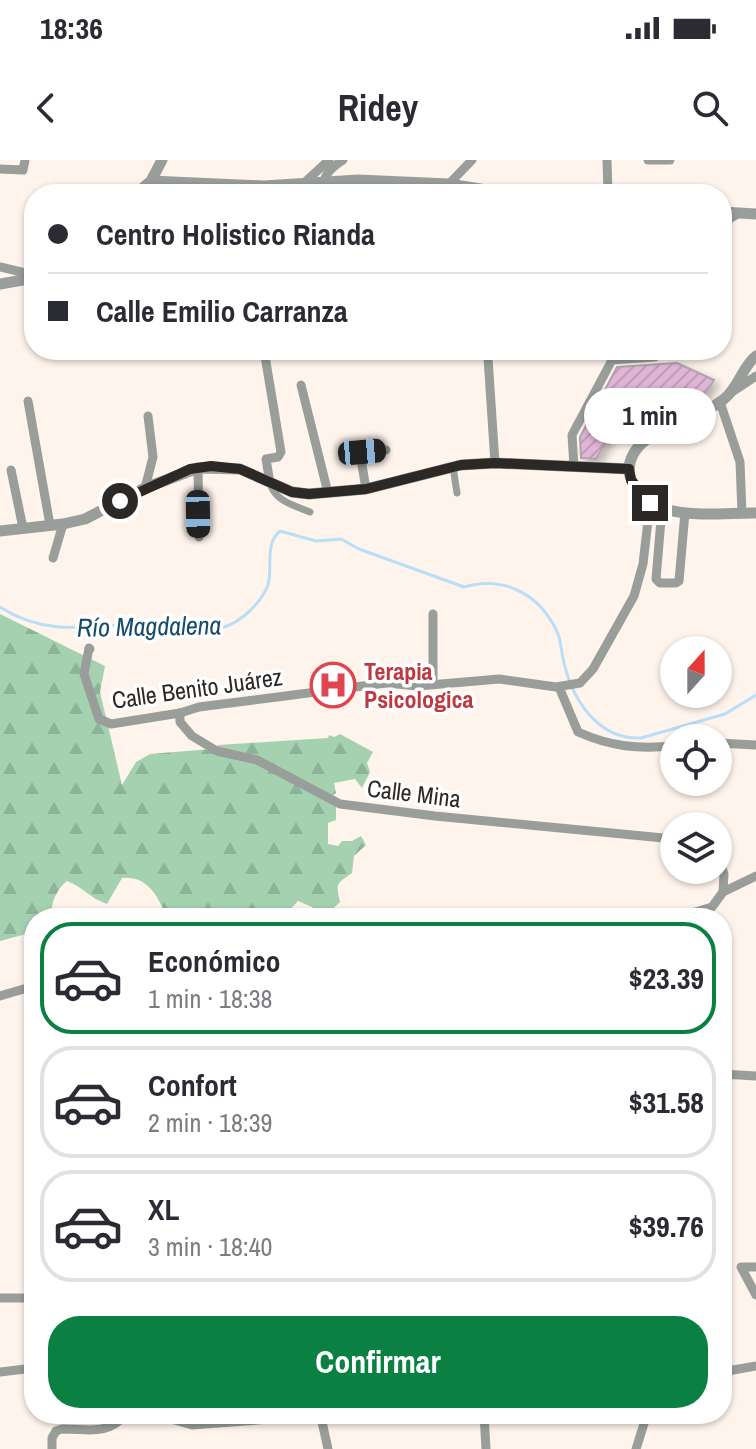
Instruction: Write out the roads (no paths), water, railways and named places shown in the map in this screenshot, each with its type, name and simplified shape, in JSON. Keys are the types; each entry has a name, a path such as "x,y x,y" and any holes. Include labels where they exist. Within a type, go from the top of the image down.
{"street":[{"path":"0,169 23,170 25,160"},
{"path":"148,184 162,160"},
{"path":"303,184 329,160"},
{"path":"324,184 328,172 343,160"},
{"path":"455,184 472,160"},
{"path":"607,160 608,184"},
{"path":"648,160 670,160"},
{"path":"151,181 189,184"},
{"path":"354,184 378,181 406,184"},
{"path":"732,213 756,214"},
{"path":"732,217 739,213"},
{"path":"0,267 24,273"},
{"path":"0,284 24,278"},
{"path":"732,392 748,362 756,356"},
{"path":"266,360 281,452 278,457 266,459 271,488 283,501 310,512"},
{"path":"488,360 495,463"},
{"path":"574,467 572,435 612,360"},
{"path":"756,376 697,416 662,429 646,440 631,457 629,469 631,480 656,506 685,512 756,513"},
{"path":"301,385 328,493"},
{"path":"28,401 56,524 53,558"},
{"path":"720,402 740,462 742,513"},
{"path":"145,488 153,457 148,416"},
{"path":"366,489 360,453 386,450"},
{"path":"0,531 85,519 145,488 198,468 240,469 292,492 328,493 366,489 453,467 495,463 629,469"},
{"path":"453,467 457,493"},
{"path":"198,468 199,537"},
{"path":"11,470 23,528"},
{"path":"656,506 656,579 660,583 679,581 685,512"},
{"name":"Calle Benito Juárez","path":"90,649 84,674 99,719 111,724 199,707 386,683 433,684 499,679 560,687 580,683 593,669 634,596 656,506"},
{"path":"433,614 433,684"},
{"path":"560,687 578,732 606,744 660,747"},
{"name":"Calle Mina","path":"180,713 180,722 192,736 217,751 257,760 340,804 660,838"},
{"path":"732,744 756,745"},
{"path":"709,908 723,892 756,876"},
{"path":"723,884 723,892"},
{"path":"0,996 24,989"},
{"path":"732,1075 756,1076"},
{"path":"756,1267 741,1267 756,1295"},
{"path":"0,1298 24,1298"},
{"path":"732,1370 756,1366"},
{"path":"0,1372 24,1369"},
{"path":"52,1449 56,1431 105,1429 117,1424"},
{"path":"323,1424 328,1449"},
{"path":"485,1424 486,1449"},
{"path":"636,1449 644,1424"}],"waterway":[{"name":"Río Magdalena","path":"0,607 35,623 70,628 144,624 224,627 244,616 265,592 272,543 280,531 316,541 341,539 359,549 464,587 494,584 520,591 551,620 559,637 572,688 588,714 611,732 625,737 641,738 725,714 756,695"}],"place":[{"name":"Terapia Psicologica","path":"333,685"}]}
